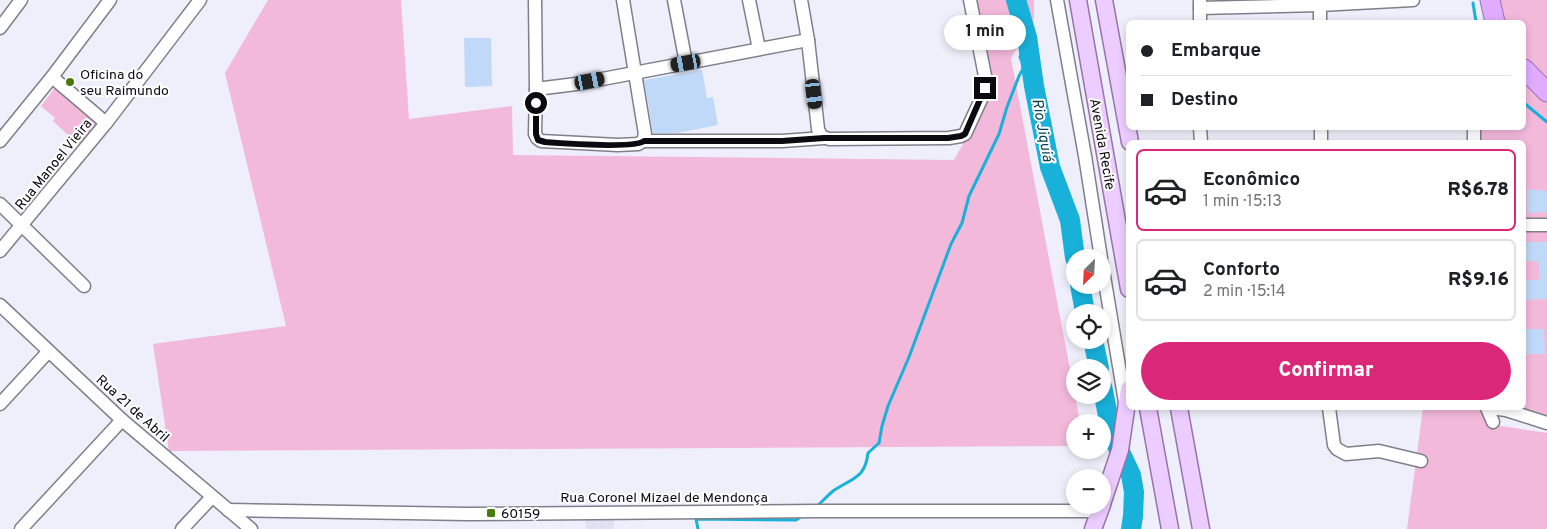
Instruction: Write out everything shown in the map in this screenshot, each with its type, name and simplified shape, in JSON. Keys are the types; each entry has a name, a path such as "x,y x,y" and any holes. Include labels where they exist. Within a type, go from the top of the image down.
{"highway":[{"path":"1490,0 1495,20"},
{"path":"1526,71 1547,92"}],"main road":[{"name":"Avenida Recife","path":"1078,0 1126,272"},
{"name":"Avenida Recife","path":"1104,0 1126,120"},
{"path":"1111,480 1120,450 1126,410"},
{"path":"1148,410 1170,529"},
{"path":"1179,410 1201,529"},
{"path":"1093,529 1098,514"}],"street":[{"path":"0,28 21,0"},
{"path":"0,141 52,77 110,0"},
{"name":"Rua Manoel Vieira","path":"0,251 106,122 200,0"},
{"path":"536,0 536,138 541,141 618,145 638,144 644,141 782,141 824,138 948,138 961,136 965,134 983,94 986,81 970,0"},
{"path":"623,0 645,134 644,141"},
{"path":"674,0 686,63"},
{"path":"749,0 758,49"},
{"path":"801,0 808,40 818,129 824,138"},
{"path":"1057,0 1100,249"},
{"path":"1200,20 1200,4 1413,0"},
{"path":"1320,2 1320,20"},
{"path":"536,89 635,73 808,40"},
{"path":"52,77 106,122"},
{"path":"0,204 84,286"},
{"path":"1526,225 1547,225"},
{"path":"1107,294 1126,414"},
{"name":"Rua 21 de Abril","path":"0,305 122,420 251,529"},
{"path":"0,404 48,352"},
{"path":"1329,410 1333,442 1336,449 1346,454 1380,451 1421,461"},
{"path":"1488,410 1493,422"},
{"path":"1502,410 1547,423"},
{"path":"21,529 122,420"},
{"path":"182,529 212,497"},
{"name":"Rua Coronel Mizael de Mendonça","path":"228,510 468,514 1066,507"}],"shaded area":[{"path":"268,0 401,0 409,119 512,106 513,155 954,160 995,87 974,0 1034,0 1034,19 1011,58 1068,359 1066,359 1066,404 1077,404 1078,414 1066,414 1066,446 169,451 153,344 286,326 225,73"},
{"path":"1486,0 1547,0 1547,92 1537,70 1526,62 1526,20 1495,20"},
{"path":"1526,84 1547,100 1547,416 1525,410 1526,140 1481,140 1481,130 1526,130"},
{"path":"54,89 57,89 100,123 82,148 53,121 55,118 41,106"},
{"path":"1423,410 1483,410 1488,424 1547,433 1547,529 1407,529"},
{"path":"585,518 614,518 614,529 586,529"}],"building":[{"path":"464,38 491,38 492,86 465,87"},
{"path":"702,70 707,98 713,97 718,125 677,133 653,133 644,80"},
{"path":"1527,189 1547,191 1547,212 1527,213"},
{"path":"1526,242 1547,242 1547,299 1526,300 1526,280 1540,280 1538,261 1526,261"},
{"path":"1526,329 1544,329 1545,354 1526,354"}],"waterway":[{"name":"Rio Jiquiá","path":"1016,0 1027,37 1034,86 1050,167 1070,220 1074,249"},
{"path":"1473,3 1476,20"},
{"path":"816,507 833,491 861,473 868,453 879,443 888,406 909,357 951,244 962,223 969,196 999,134 1007,107 1024,67 1020,57 1027,37"},
{"path":"1526,105 1547,122"},
{"name":"Rio Jiquiá","path":"1082,294 1084,304"},
{"name":"Rio Jiquiá","path":"1095,349 1097,359"},
{"name":"Rio Jiquiá","path":"1106,404 1112,435 1131,475 1134,492 1131,529"},
{"path":"698,529 696,519 796,520 802,516"}],"place":[{"name":"Oficina do seu Raimundo","path":"70,82"},
{"name":"60159","path":"491,513"}],"route":[{"path":"536,103 536,138 545,142 618,145 641,144 644,141 948,138 965,134 985,88"}]}
